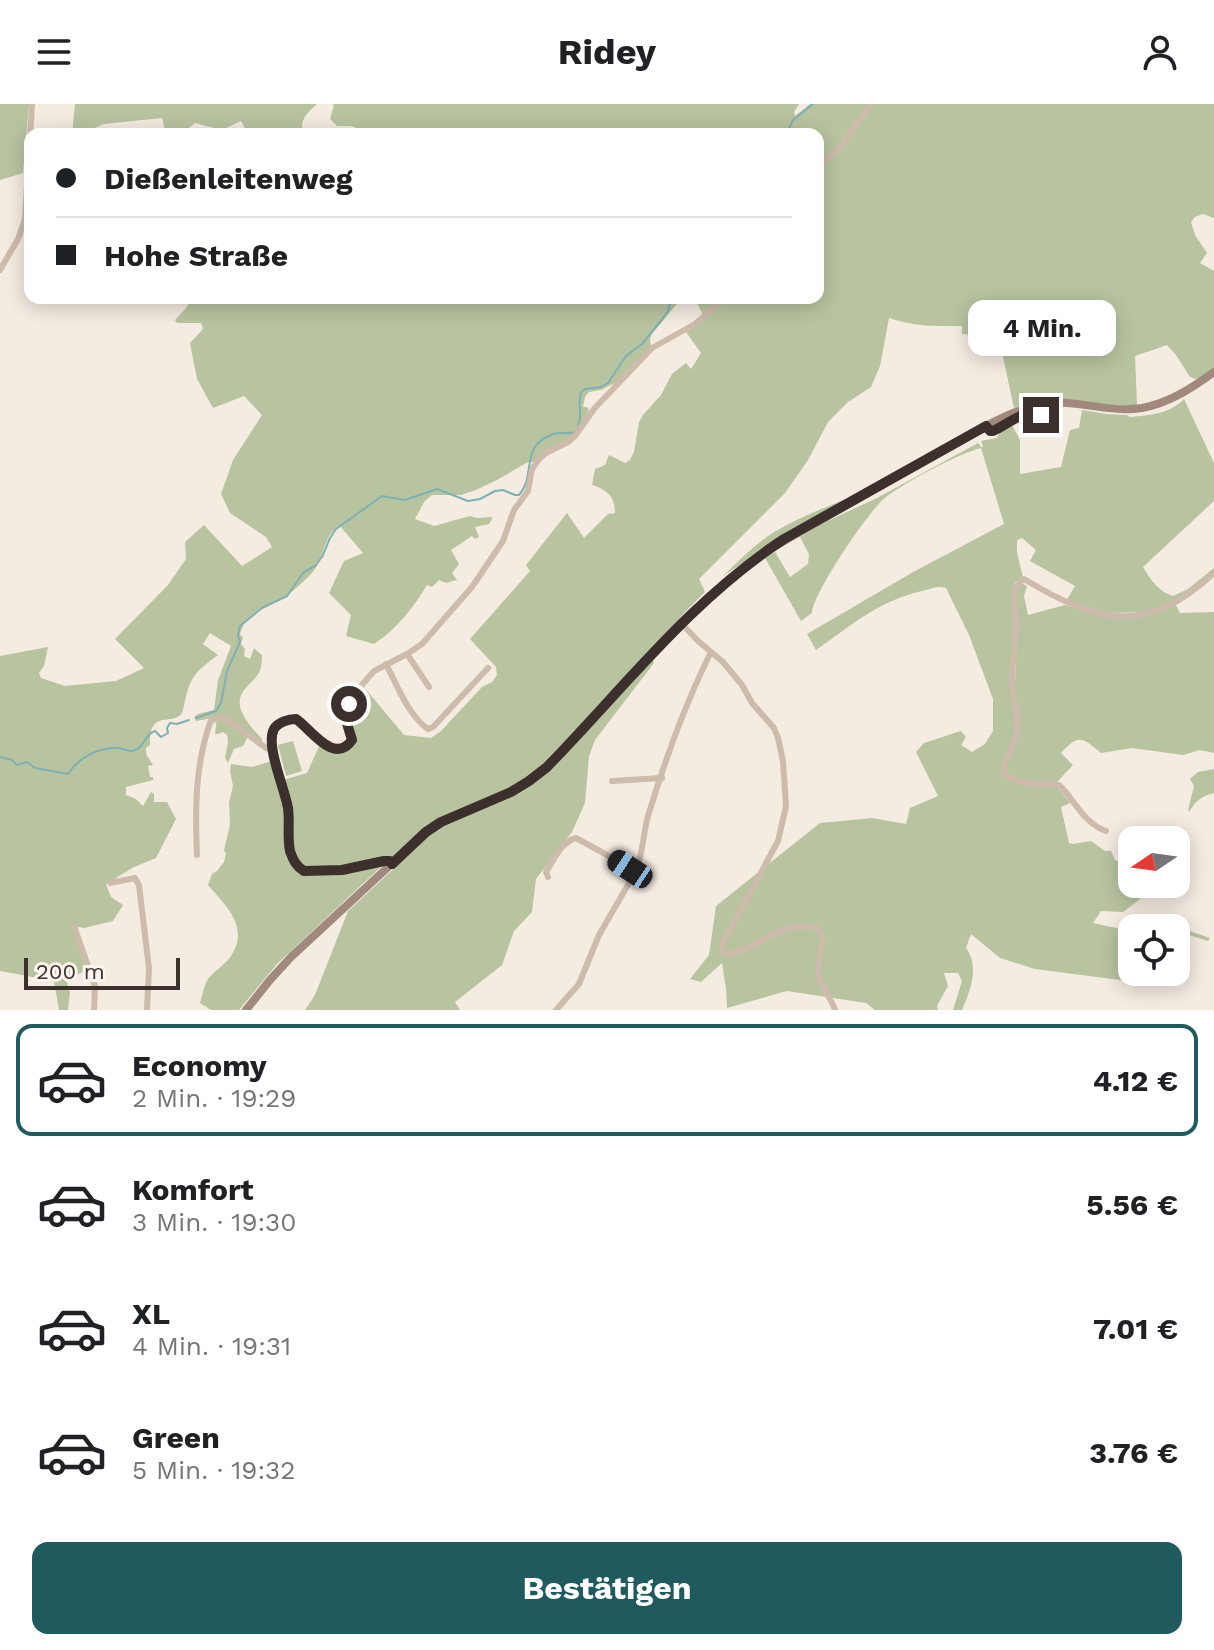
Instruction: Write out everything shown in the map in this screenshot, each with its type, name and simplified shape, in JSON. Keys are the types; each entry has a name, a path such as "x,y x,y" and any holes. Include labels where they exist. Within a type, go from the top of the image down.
{"main road":[{"path":"246,1010 291,957 426,832 441,822 511,792 537,775 681,623 721,586 770,549 1020,409 1070,403 1111,409 1142,408 1174,397 1214,372"}],"street":[{"path":"31,128 32,104"},
{"path":"824,161 837,151 871,104"},
{"path":"0,270 15,246 24,218"},
{"path":"392,864 384,861 317,871 304,871 297,866 289,846 288,806 273,751 274,728 292,719 300,721 326,745 340,748 350,745 352,738 346,720 350,701 368,676 424,642 460,601 504,539 514,510 527,493 532,469 539,459 575,436 598,405 652,348 695,324 718,304"},
{"path":"986,426 993,431 1028,413 1038,413 1045,432"},
{"path":"1106,831 1090,821 1059,785 1029,784 1013,780 1003,772 1003,761 1015,744 1018,725 1012,682 1016,586 1024,579 1076,607 1100,615 1123,616 1169,606 1214,573"},
{"path":"681,623 737,678 752,703 774,728 782,753 786,795 778,841 723,943 722,951 726,954 736,953 789,928 803,926 818,929 822,939 818,977 835,1010"},
{"path":"556,1010 579,984 599,935 636,871 647,820 684,710 711,652"},
{"path":"407,654 429,687"},
{"path":"386,664 411,711 428,729 488,668"},
{"path":"197,855 195,817 198,774 211,720 222,718 231,721 273,751"},
{"path":"612,781 662,778"},
{"path":"548,877 546,872 557,854 576,838 636,871"},
{"path":"110,883 135,878 139,885 149,968 147,1010"},
{"path":"74,926 95,988 94,1010"}],"green space":[{"path":"0,104 29,104 27,128 24,128 23,173 0,180"},
{"path":"75,104 317,104 307,114 302,128 245,128 241,121 226,128 195,123 189,128 164,128 162,118 104,124 94,128 73,128"},
{"path":"799,104 795,116 810,104 869,104 836,150 824,160 824,128 356,128 337,126 330,119 334,105"},
{"path":"872,104 1214,104 1214,218 1203,214 1191,222 1195,235 1207,253 1200,263 1214,271 1214,369 1199,380 1190,377 1167,345 1135,356 1137,405 1043,402 1014,408 1002,352 975,352 967,334 962,334 962,326 934,326 889,318 880,366 871,387 848,402 828,422 808,460 785,493 699,579 705,592 619,692 653,660 654,663 595,740 589,756 585,803 572,832 536,879 532,912 514,931 502,965 455,1002 460,1010 305,1010 315,995 348,911 429,836 444,826 442,820 394,857 352,866 310,869 299,865 292,851 283,780 307,773 320,744 340,750 352,741 350,712 363,686 404,735 431,738 482,687 492,682 497,675 496,667 470,639 530,571 526,565 567,513 584,538 608,514 615,513 609,494 592,485 595,469 605,465 609,455 625,463 630,460 643,415 661,395 672,374 686,363 691,369 701,353 686,332 720,304 824,304 824,164"},
{"path":"188,304 677,304 652,334 651,346 617,382 589,392 583,407 589,410 579,428 566,440 533,462 476,490 461,495 432,495 424,502 415,519 434,526 470,516 492,519 489,524 475,527 479,537 475,539 472,536 451,550 459,564 452,573 457,580 446,583 439,580 432,587 427,585 404,618 374,644 346,636 351,615 329,593 344,561 363,553 340,526 334,530 311,574 287,595 252,614 243,626 240,635 243,637 244,656 250,659 254,648 262,655 258,674 241,695 241,709 262,741 248,736 243,746 234,749 228,763 225,758 227,735 223,732 215,734 217,717 196,721 194,717 214,710 218,680 231,646 210,633 203,644 218,655 193,679 182,713 153,726 146,754 153,765 148,766 153,780 126,787 126,795 143,806 151,792 154,802 167,802 176,819 156,858 106,884 111,897 123,905 113,921 79,927 74,931 88,970 66,979 70,993 68,1010 59,1010 54,981 0,971 0,656 48,647 44,666 39,673 41,678 65,686 116,681 144,668 115,639 168,585 186,559 185,542 204,525 242,566 272,547 266,537 230,513 221,494 233,460 262,415 244,396 213,408 197,379 190,343 203,329 201,323 177,323 175,320"},
{"path":"698,304 716,304 703,315"},
{"path":"1184,399 1214,463 1214,501 1143,567 1159,588 1173,596 1188,589 1214,568 1214,571 1174,602 1146,612 1109,613 1066,601 1075,586 1030,561 1036,550 1022,538 1017,540 1023,577 1015,582 1013,589 1015,682 1018,622 1015,594 1021,583 1027,586 1024,596 1028,615 1065,605 1100,616 1147,615 1176,605 1180,613 1214,612 1214,753 1200,750 1183,755 1132,748 1101,753 1085,741 1077,740 1061,753 1073,765 1057,782 1070,803 1061,807 1069,843 1091,841 1105,851 1111,851 1118,861 1118,898 1141,898 1123,912 1101,911 1093,923 1118,928 1118,980 1035,969 1000,958 971,934 966,948 973,971 962,1010 953,1010 962,981 958,973 944,973 948,986 937,1006 938,1010 875,1010 866,1003 787,991 727,1008 722,963 701,982 690,979 709,955 716,906 820,823 872,818 906,824 910,808 938,796 916,752 924,743 961,731 966,737 961,745 972,752 985,744 993,731 993,699 969,635 946,588 934,588 892,601 816,650 807,634 1004,524 981,448 932,469 886,497 843,552 822,588 812,613 801,621 765,558 775,552 790,577 808,564 809,554 800,537 978,443 983,447 981,441 997,438 1002,429 1011,423 1020,440 1020,474 1061,467 1070,430 1079,428 1082,410 1130,417 1166,411"},
{"path":"856,495 798,527 723,576 776,531"},
{"path":"293,741 302,771 286,776 278,745"},
{"path":"272,761 284,799 288,852 304,872 384,864 277,964 239,1010 211,1010 200,1003 205,985 231,956 238,936 233,918 208,885 226,854 233,786 231,764 252,767"},
{"path":"1214,769 1214,793 1199,800 1189,812 1194,786 1190,779 1198,772"},
{"path":"1190,931 1210,938 1208,941 1190,935"}],"waterway":[{"path":"789,128 793,120 813,104"},
{"path":"578,426 581,392 608,383 626,356 642,344 663,318 670,304"},
{"path":"196,718 216,711 221,703 227,671 240,642 240,626 262,608 287,596 304,572 315,566 322,557 336,529 382,496 405,500 437,489 468,501 503,490 519,495 527,480 535,446 554,434 576,432"},
{"path":"0,757 17,765 27,762 35,768 68,774 89,755 111,748 134,750 151,733 155,731 161,737 168,733 170,723 189,720"}],"route":[{"path":"349,704 346,720 352,740 347,747 323,744 296,719 287,720 273,730 273,755 288,806 290,852 297,866 304,871 342,870 384,861 392,864 441,822 520,787 547,767 702,603 757,557 986,426 993,431 1024,415 1041,415"}]}
